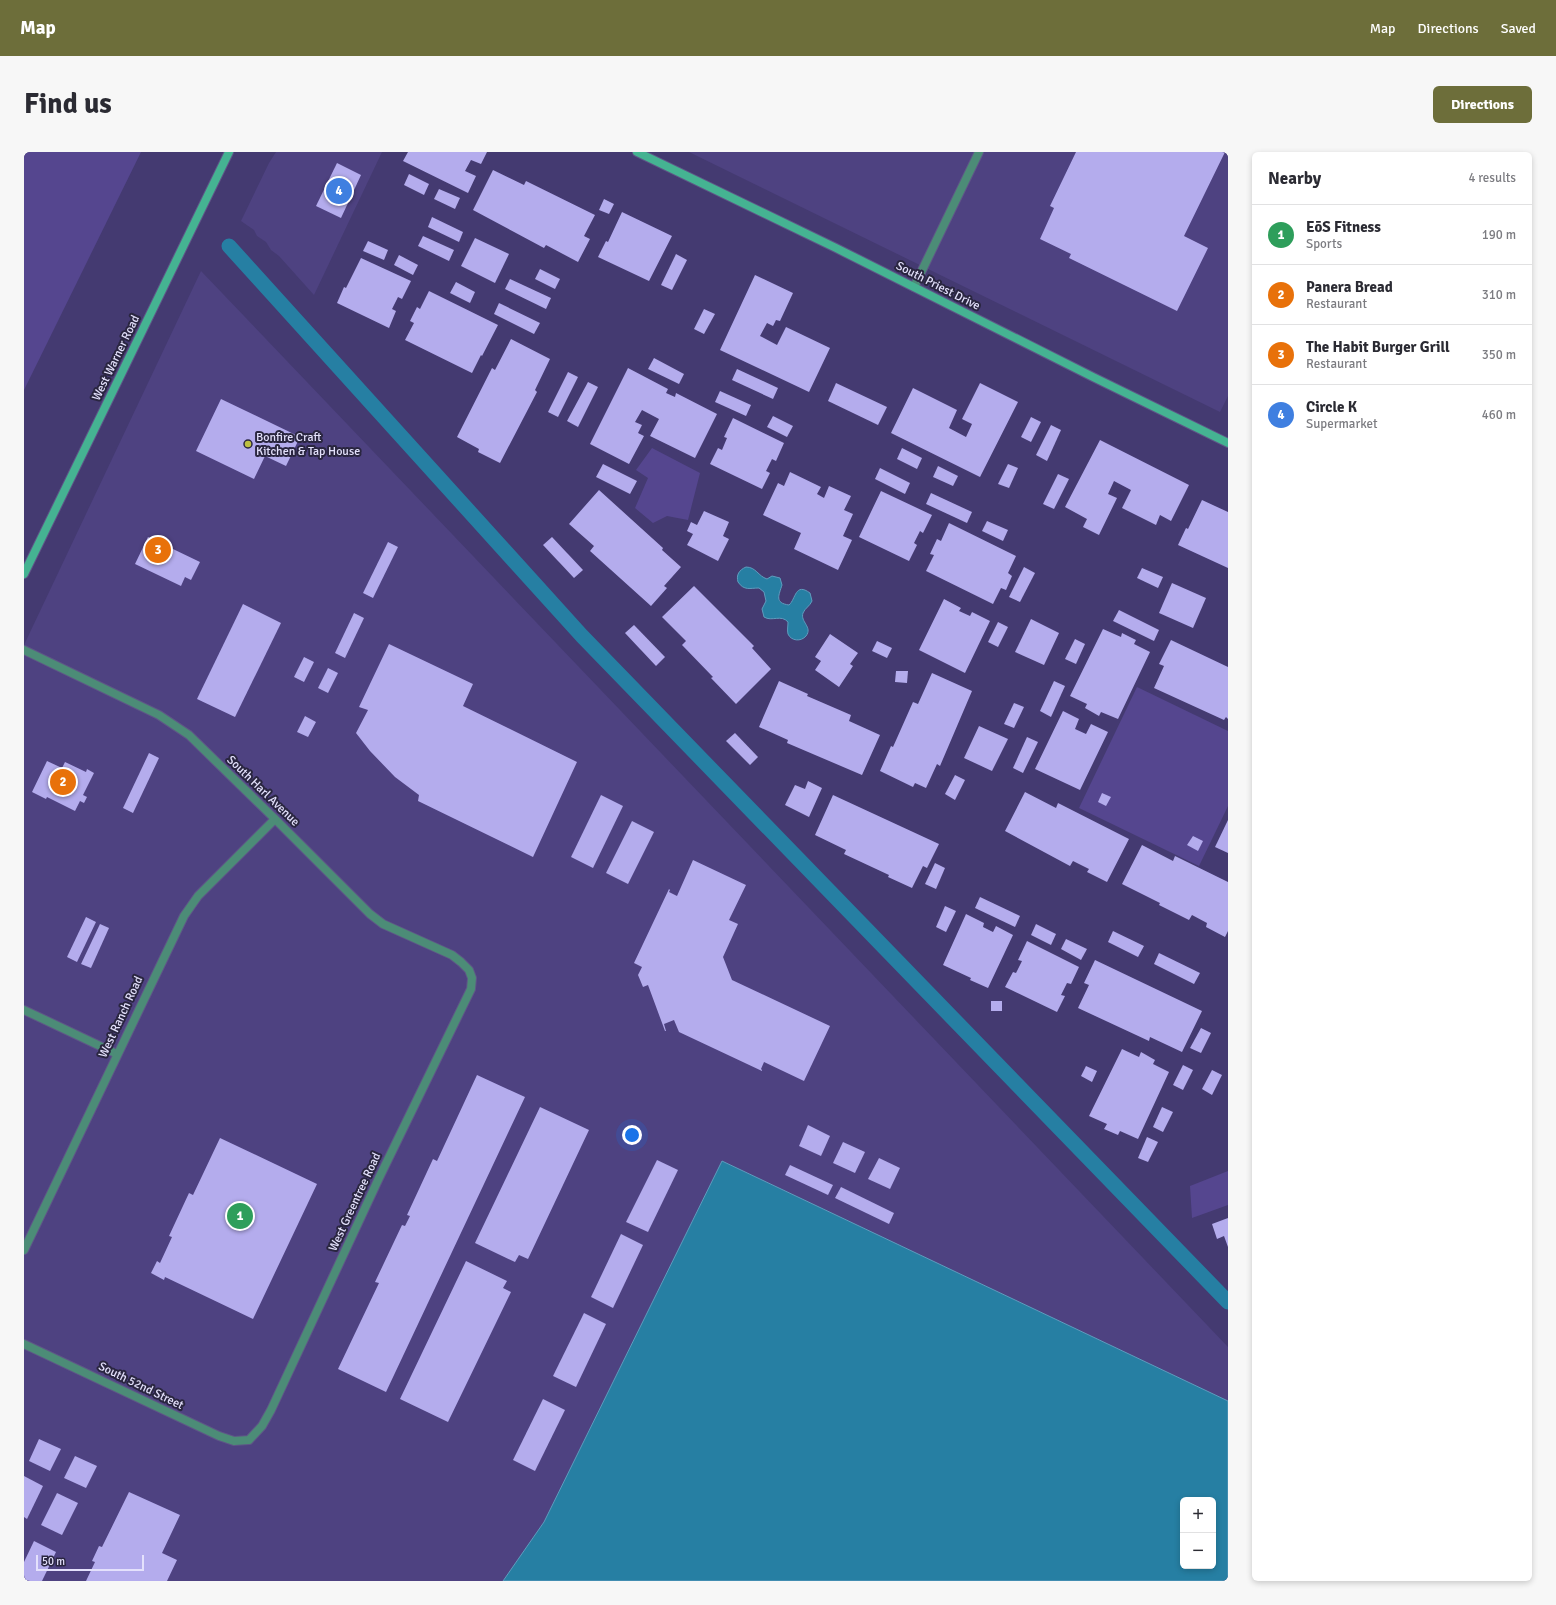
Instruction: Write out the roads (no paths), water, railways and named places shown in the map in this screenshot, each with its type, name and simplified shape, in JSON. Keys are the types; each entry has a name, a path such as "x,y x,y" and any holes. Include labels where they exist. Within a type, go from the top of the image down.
{"main road":[{"name":"West Warner Road","path":"24,574 228,152"},
{"name":"South Priest Drive","path":"637,152 914,287 1228,443"}],"street":[{"path":"914,287 979,152"},
{"name":"South Harl Avenue","path":"24,650 142,706 189,735 370,914 383,924 452,955 469,970"},
{"name":"West Ranch Road","path":"24,1250 184,916 198,896 275,819"},
{"name":"West Greentree Road","path":"249,1440 262,1426 271,1410 379,1178 471,989 472,978 469,970"},
{"path":"24,1010 117,1054"},
{"name":"South 52nd Street","path":"24,1344 220,1436 234,1441 249,1440"}],"water":[{"path":"746,567 752,568 767,579 772,576 780,578 782,585 779,600 784,604 789,605 796,593 801,589 810,593 812,601 803,613 803,619 808,630 808,633 804,638 796,640 791,638 788,634 788,622 785,620 764,617 762,609 766,601 764,592 759,588 745,588 738,582 737,577 739,573"},
{"path":"722,1161 1228,1401 1228,1581 503,1581 544,1522"}],"waterway":[{"path":"229,246 582,636 1228,1302"}],"place":[{"name":"Circle K","path":"339,191"},
{"name":"Bonfire Craft Kitchen & Tap House","path":"248,444"},
{"name":"The Habit Burger Grill","path":"158,550"},
{"name":"Panera Bread","path":"63,782"},
{"name":"EōS Fitness","path":"240,1216"}]}
